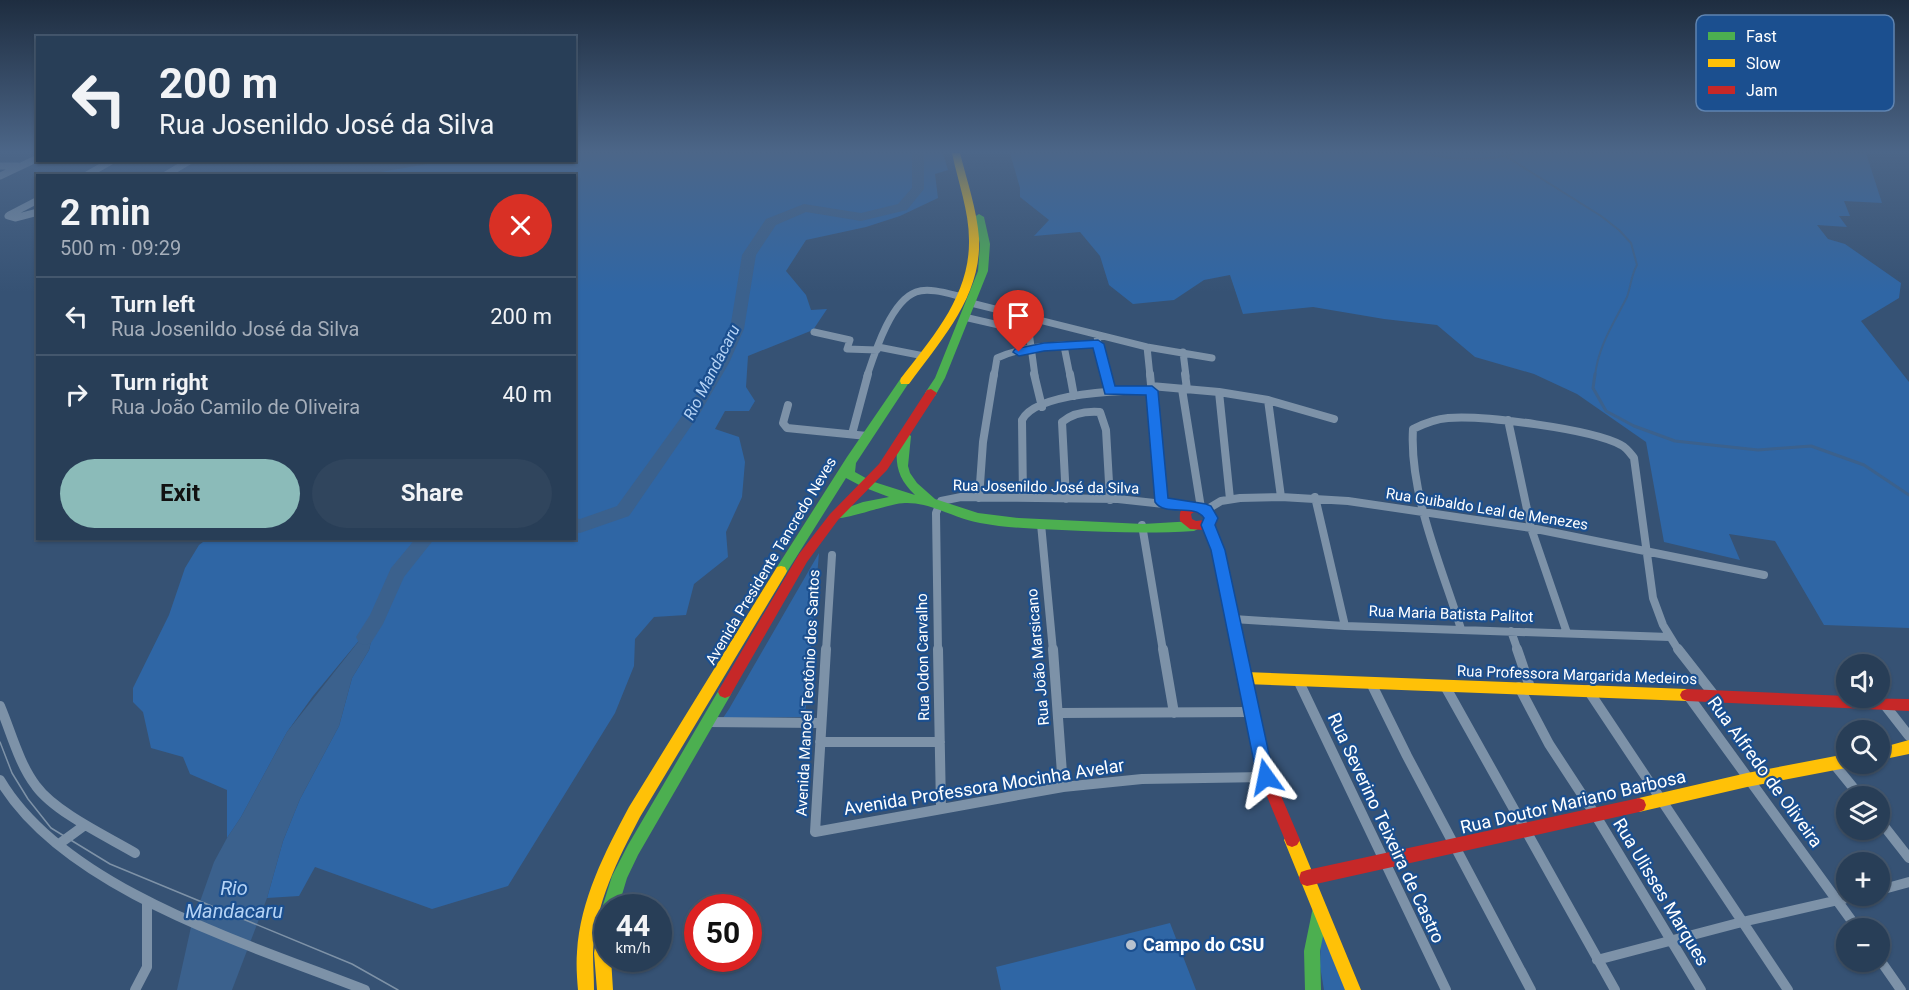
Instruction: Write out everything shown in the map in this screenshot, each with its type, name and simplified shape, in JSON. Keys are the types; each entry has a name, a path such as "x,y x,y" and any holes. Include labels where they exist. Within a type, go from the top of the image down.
{"main road":[{"name":"Avenida Presidente Tancredo Neves","path":"614,894 620,876 633,850 803,558 834,517 883,467 905,436 940,378 964,317 975,252 966,199"},
{"name":"Avenida Presidente Tancredo Neves","path":"586,990 584,953 588,923 607,866 795,548 867,436 915,367 967,300 983,272 985,244 975,199"},
{"path":"915,367 919,364 930,364 940,378"},
{"path":"905,436 900,459 902,474 910,486 936,503"},
{"path":"851,460 848,470 850,475 867,484 906,498 936,503 978,518 1041,524 1138,527 1208,525"},
{"path":"834,517 863,507 906,498"},
{"path":"1194,526 1186,521 1196,510"},
{"path":"1138,527 1165,522 1196,510 1211,518 1208,525 1218,550 1266,777 1353,990"},
{"name":"Rua Professora Margarida Medeiros","path":"1245,678 1525,687 1836,701"},
{"name":"Rua Professora Margarida Medeiros","path":"1890,704 1909,705"},
{"path":"1890,752 1909,747"},
{"name":"Rua Doutor Mariano Barbosa","path":"1307,878 1382,860 1526,832 1748,780 1836,764"},
{"path":"1313,990 1311,942 1320,912"},
{"path":"603,972 605,990"}],"street":[{"path":"36,201 8,217 15,218 36,213"},
{"path":"852,434 862,393 886,327 913,293 933,291 1098,340 1212,358"},
{"path":"964,317 1028,332 1042,407"},
{"path":"814,332 850,340 847,349 877,349 924,356"},
{"path":"979,498 995,360 1003,355 1098,340"},
{"path":"1098,340 1110,390"},
{"path":"1064,346 1074,396"},
{"path":"1147,347 1162,502"},
{"path":"1184,352 1184,389 1196,510"},
{"path":"1023,498 1022,420 1025,414 1074,396 1110,390 1152,388 1219,392 1268,400 1334,420"},
{"path":"1219,392 1230,499"},
{"path":"1268,400 1281,497"},
{"path":"788,405 783,423 787,428 867,436"},
{"path":"1066,499 1063,420 1070,416 1098,411 1106,430 1110,500"},
{"path":"1461,629 1424,512 1412,435 1417,425 1432,420 1508,420 1605,439 1621,444 1630,450 1634,458 1656,610 1669,637 1714,695"},
{"path":"1508,420 1531,528 1567,633"},
{"name":"Rua Josenildo José da Silva","path":"936,503 950,498 1110,500 1162,502 1196,510"},
{"path":"1315,498 1346,626"},
{"name":"Rua Guibaldo Leal de Menezes","path":"1196,510 1230,499 1315,498 1531,528 1764,575"},
{"name":"Rua Odon Carvalho","path":"936,503 941,808"},
{"name":"Rua João Marsicano","path":"1041,524 1059,713 1063,787"},
{"path":"1138,527 1174,712"},
{"name":"Avenida Manoel Teotônio dos Santos","path":"815,832 832,555"},
{"name":"Rua Maria Batista Palitot","path":"1233,619 1346,626 1669,637"},
{"name":"Rua Ulisses Marques","path":"1511,631 1534,719 1596,816 1701,990"},
{"name":"Rua Severino Teixeira de Castro","path":"1298,680 1446,990"},
{"path":"1371,683 1407,756 1531,990"},
{"path":"1445,686 1615,990"},
{"path":"1588,690 1788,990"},
{"name":"Rua Alfredo de Oliveira","path":"1687,694 1836,900"},
{"path":"0,706 35,785 49,801 85,825 135,853"},
{"path":"1887,708 1909,736"},
{"path":"1059,713 1252,712"},
{"path":"707,722 820,723"},
{"path":"820,742 940,742"},
{"name":"Avenida Professora Mocinha Avelar","path":"815,832 1063,787 1142,778 1266,777"},
{"path":"0,780 16,807 59,844 147,902 176,916 365,990"},
{"path":"59,844 85,825"},
{"path":"1890,834 1909,858"},
{"path":"1890,887 1909,882"},
{"path":"1598,960 1836,900"},
{"path":"135,990 147,968 147,902"},
{"path":"1888,972 1901,990"}],"shaded area":[{"path":"576,199 935,199 900,216 866,227 806,240 786,271 806,295 811,310 827,309 813,330 748,356 746,387 755,401 749,411 725,411 715,429 739,437 745,462 742,497 726,532 728,557 694,584 686,615 654,617 635,639 634,666 615,713 508,886 432,909 315,867 299,896 267,898 283,841 300,799 339,726 352,678 369,650 376,620 313,696 287,732 241,817 227,838 227,790 190,774 183,757 151,748 143,712 133,702 133,688 169,615 185,568 199,545 206,540 576,540"},
{"path":"1023,199 1881,199 1882,203 1844,201 1850,216 1839,216 1847,227 1817,225 1828,239 1845,244 1901,283 1899,298 1861,321 1909,382 1909,628 1824,625 1775,541 1729,534 1740,560 1664,542 1646,442 1577,394 1534,374 1475,357 1437,325 1313,307 1243,314 1230,275 1204,280 1174,300 1133,304 1109,285 1100,256 1080,232 1034,236 1049,220"},
{"path":"819,553 805,717 723,718 729,709"},
{"name":"Campo do CSU","path":"1170,923 1196,990 1001,990 996,967"},
{"path":"1321,929 1346,990 1324,990 1320,966"}],"water":[{"name":"Rio Mandacaru","path":"377,618 369,650 352,678 339,726 300,799 283,841 267,898 232,990 177,990 191,927 214,862 287,732"}],"waterway":[{"name":"Rio Mandacaru","path":"576,525 580,526 623,511 695,409 722,363 737,329 749,255 771,222 804,208 861,217 902,207 909,199"},
{"path":"1574,199 1619,230 1631,243 1637,265 1627,297 1599,355 1595,376"},
{"path":"1595,374 1593,388 1606,411 1634,426 1675,441 1758,450 1811,446 1864,465 1909,495"},
{"name":"Rio Mandacaru","path":"365,637 377,619 397,573 425,540"}],"tram line":[{"path":"0,742 12,773 28,799 51,828 110,864 352,964 398,990"}],"traffic: fast":[{"path":"931,393 940,378 983,271 985,244 979,217"},
{"path":"781,571 827,497 905,381"},
{"path":"905,436 902,457 904,473 913,486 929,500"},
{"path":"851,460 848,470 850,475 867,484 906,498 932,503 978,518 1019,523 1143,529 1194,526"},
{"path":"839,515 863,507 906,498"},
{"path":"614,894 620,876 633,850 725,692"},
{"path":"1313,990 1312,951 1320,912"}],"traffic: slow":[{"path":"905,381 953,315 969,279 974,239 967,199"},
{"path":"586,990 585,952 591,915 602,880 617,846 635,812 781,571"},
{"path":"1245,678 1687,695"},
{"path":"1890,752 1909,747"},
{"path":"1639,805 1747,780 1836,763"},
{"path":"1292,840 1353,990"},
{"path":"604,972 605,990"}],"traffic: jam":[{"path":"725,692 803,558 834,517 883,467 931,393"},
{"path":"1191,507 1201,508 1209,513 1211,522 1208,525 1194,526 1186,521 1185,513 1191,507"},
{"path":"1208,525 1218,550 1266,777 1292,840"},
{"path":"1687,695 1909,705"},
{"path":"1307,878 1639,805"}],"place":[{"name":"Campo do CSU","path":"1131,945"}],"route":[{"path":"1019,352 1044,347 1098,344 1110,390 1152,391 1162,502 1201,508 1209,513 1211,518 1208,525 1218,550 1266,777"}]}
